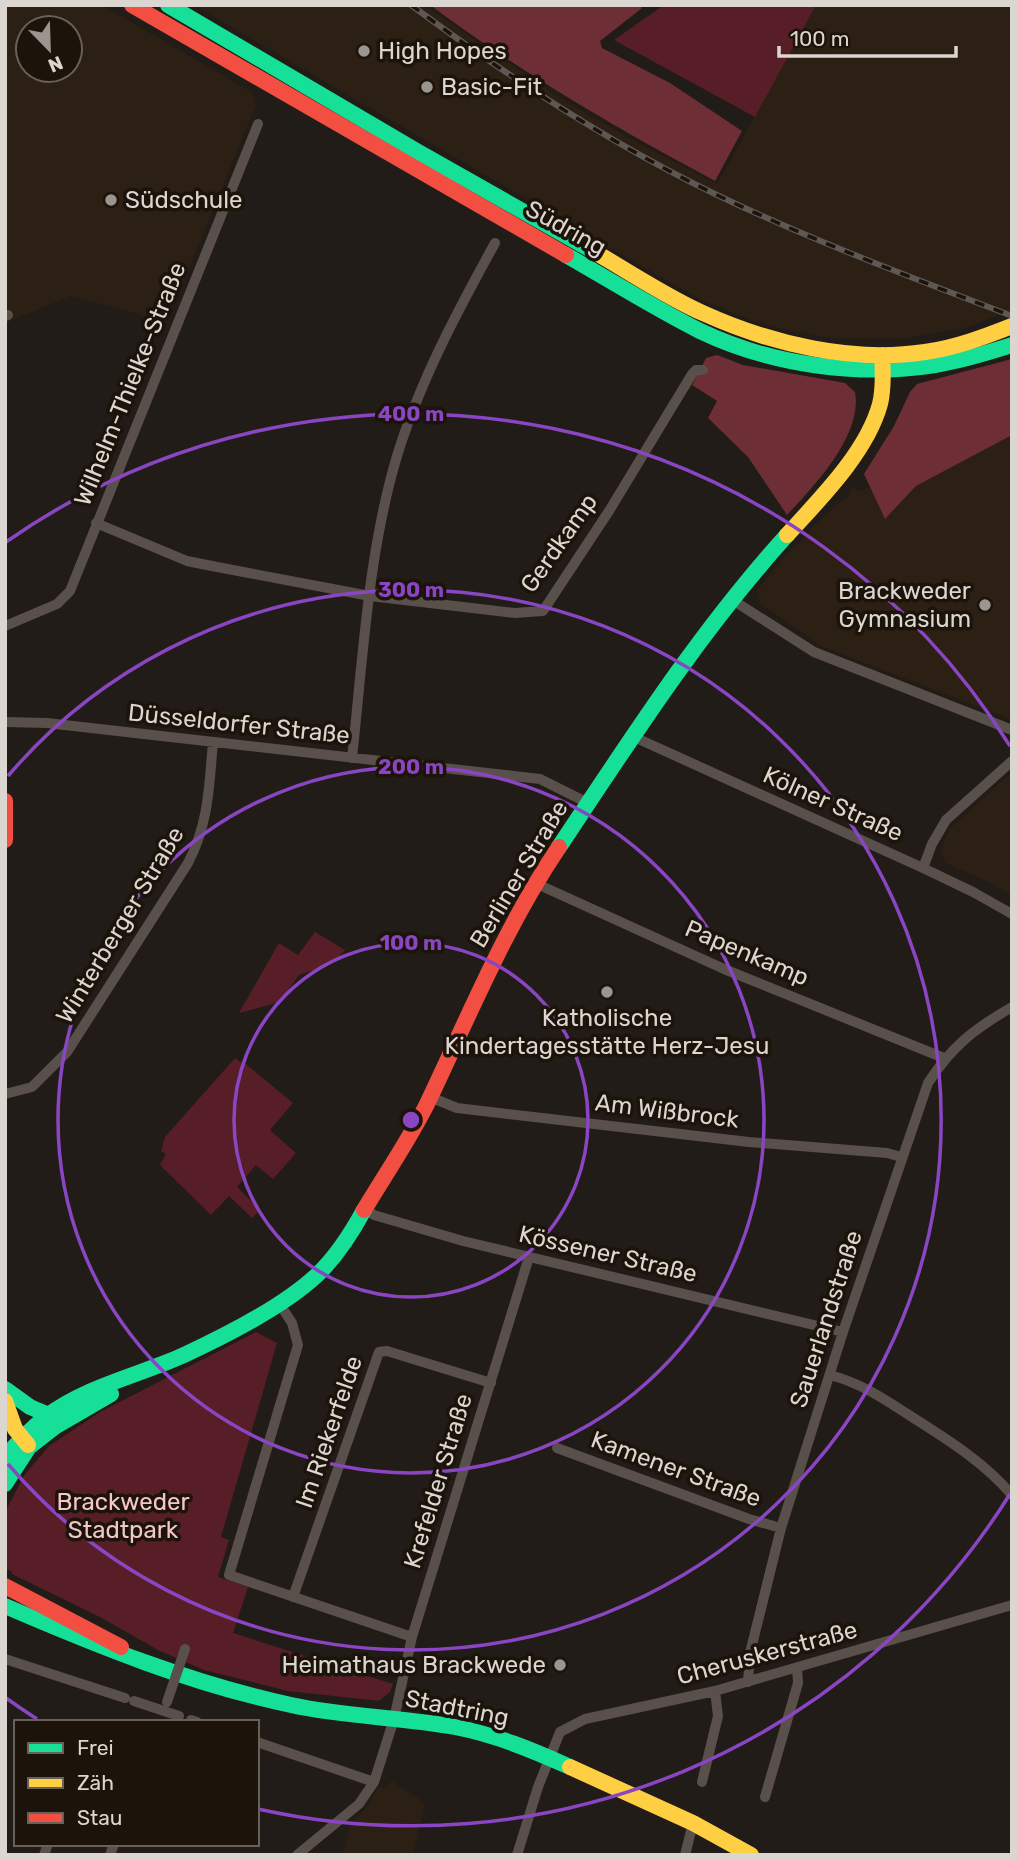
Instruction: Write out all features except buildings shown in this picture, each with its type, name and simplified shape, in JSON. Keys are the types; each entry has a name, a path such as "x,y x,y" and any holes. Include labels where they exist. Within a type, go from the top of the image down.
{"street":[{"name":"Südring","path":"132,5 426,176 701,331 727,342 781,359 828,367 883,362 959,361 1012,345"},
{"name":"Südring","path":"168,5 418,152 704,314 780,341 883,362 948,348 1012,327"},
{"name":"Wilhelm-Thielke-Straße","path":"5,625 57,604 70,591 258,124"},
{"path":"352,758 370,596 392,479 417,398 445,337 495,243"},
{"name":"Berliner Straße","path":"5,1457 149,1371 241,1326 279,1303 316,1276 346,1242 430,1097 503,940 536,883 684,661 731,599 814,506 856,453 880,404 883,362"},
{"name":"Gerdkamp","path":"96,523 187,561 370,596 515,614 543,611 692,374 696,370 703,370"},
{"path":"731,599 814,652 1012,730"},
{"name":"Düsseldorfer Straße","path":"5,722 47,723 540,779 588,803"},
{"name":"Kölner Straße","path":"634,737 923,868 1012,914"},
{"name":"Winterberger Straße","path":"5,1094 32,1087 66,1052 188,863 200,840 207,813 213,742"},
{"path":"923,868 932,844 946,820 1012,761"},
{"path":"5,801 5,840"},
{"name":"Papenkamp","path":"536,883 724,968 944,1058"},
{"name":"Sauerlandstraße","path":"748,1682 750,1653 781,1528 843,1332 928,1083 944,1058 964,1038 1012,1007"},
{"name":"Am Wißbrock","path":"430,1097 457,1108 735,1140 887,1153 901,1157"},
{"name":"Kössener Straße","path":"366,1209 374,1215 463,1241 843,1332"},
{"name":"Krefelder Straße","path":"374,1782 394,1719 412,1637 529,1257"},
{"path":"279,1303 292,1323 298,1345 229,1575 412,1637"},
{"name":"Im Riekerfelde","path":"293,1597 379,1352 387,1351 491,1383"},
{"name":"Berliner Straße","path":"5,1484 25,1443 49,1415 76,1399 149,1371"},
{"path":"830,1375 862,1386 932,1430 980,1463 1012,1495"},
{"path":"5,1389 30,1407 49,1415"},
{"path":"5,1401 8,1415 25,1443"},
{"name":"Kamener Straße","path":"557,1448 749,1519 781,1528"},
{"name":"Stadtring","path":"5,1586 109,1639 138,1658"},
{"name":"Cheruskerstraße","path":"517,1855 549,1756 560,1732 585,1719 715,1691 1012,1605"},
{"name":"Stadtring","path":"5,1606 100,1647 225,1690 295,1706 454,1727 514,1742 693,1823 751,1855"},
{"path":"160,1720 186,1649"},
{"path":"5,1658 130,1700 166,1707 179,1716"},
{"path":"765,1797 798,1683 797,1668"},
{"path":"702,1782 718,1716 715,1691"},
{"path":"259,1743 374,1782 359,1804 297,1855"},
{"path":"685,1855 693,1823"}],"shaded area":[{"name":"Südschule","path":"5,5 102,5 252,92 256,105 167,322 71,296 5,323"},
{"path":"193,5 424,5 565,101 717,184 816,5 1012,5 1012,310 968,327 904,339 831,338 751,320 702,300 669,282"},
{"path":"430,5 638,5 642,8 600,41 602,48 670,83 742,131 715,181 569,98"},
{"path":"717,355 743,365 845,383 855,392 852,425 844,442 822,475 787,515 748,457 708,418 717,401 692,385 706,358"},
{"path":"1012,359 1012,435 916,486 885,519 864,474 894,426 910,392 917,384"},
{"path":"1012,435 1012,720 821,646 760,603 757,590 787,554 810,533 809,529 848,496 853,486 858,492 871,486 885,518 916,486"},
{"path":"1012,772 1012,896 991,883 945,863 940,852 950,828"},
{"path":"392,1781 425,1803 413,1855 343,1855 350,1824 367,1807 379,1786 384,1788"}],"green space":[{"path":"664,5 816,5 755,117 614,40"},
{"path":"315,932 345,950 331,964 299,975 280,1002 239,1013 279,943 298,955"},
{"path":"235,1058 293,1103 270,1130 296,1153 273,1179 256,1165 237,1187 260,1210 252,1218 229,1196 211,1215 160,1165 166,1154 161,1151 165,1137"},
{"name":"Brackweder Stadtpark","path":"256,1332 277,1343 221,1537 229,1540 218,1577 248,1587 233,1633 393,1684 390,1692 379,1701 288,1691 204,1670 158,1650 5,1568 5,1512 25,1474 49,1446 100,1412"}],"railway":[{"path":"411,5 560,108 677,175 753,212 826,243 1012,316"}],"traffic: fast":[{"path":"168,5 593,251"},
{"path":"566,255 700,331 727,343 785,360 876,370 935,365 1012,345"},
{"path":"559,847 696,647 787,535"},
{"path":"5,1457 47,1416 79,1397 200,1347 254,1320 288,1298 331,1260 364,1210"},
{"path":"5,1389 30,1407 49,1415"},
{"path":"5,1484 29,1447 56,1426 111,1394"},
{"path":"5,1606 110,1649 218,1686 311,1709 470,1730 514,1744 570,1767"}],"traffic: slow":[{"path":"593,251 691,308 757,334 813,348 869,355 925,352 958,345 1012,326"},
{"path":"787,535 841,474 865,440 880,404 882,355"},
{"path":"5,1401 15,1429 28,1445"},
{"path":"570,1767 693,1823 751,1855"}],"traffic: jam":[{"path":"132,5 566,255"},
{"path":"5,801 5,840"},
{"path":"364,1210 427,1104 505,940 559,847"},
{"path":"5,1586 121,1647"}],"place":[{"name":"High Hopes","path":"364,51"},
{"name":"Basic-Fit","path":"427,87"},
{"name":"Südschule","path":"111,200"},
{"name":"Brackweder Gymnasium","path":"985,605"},
{"name":"Katholische Kindertagesstätte Herz-Jesu","path":"607,992"},
{"name":"Heimathaus Brackwede","path":"560,1665"}]}
